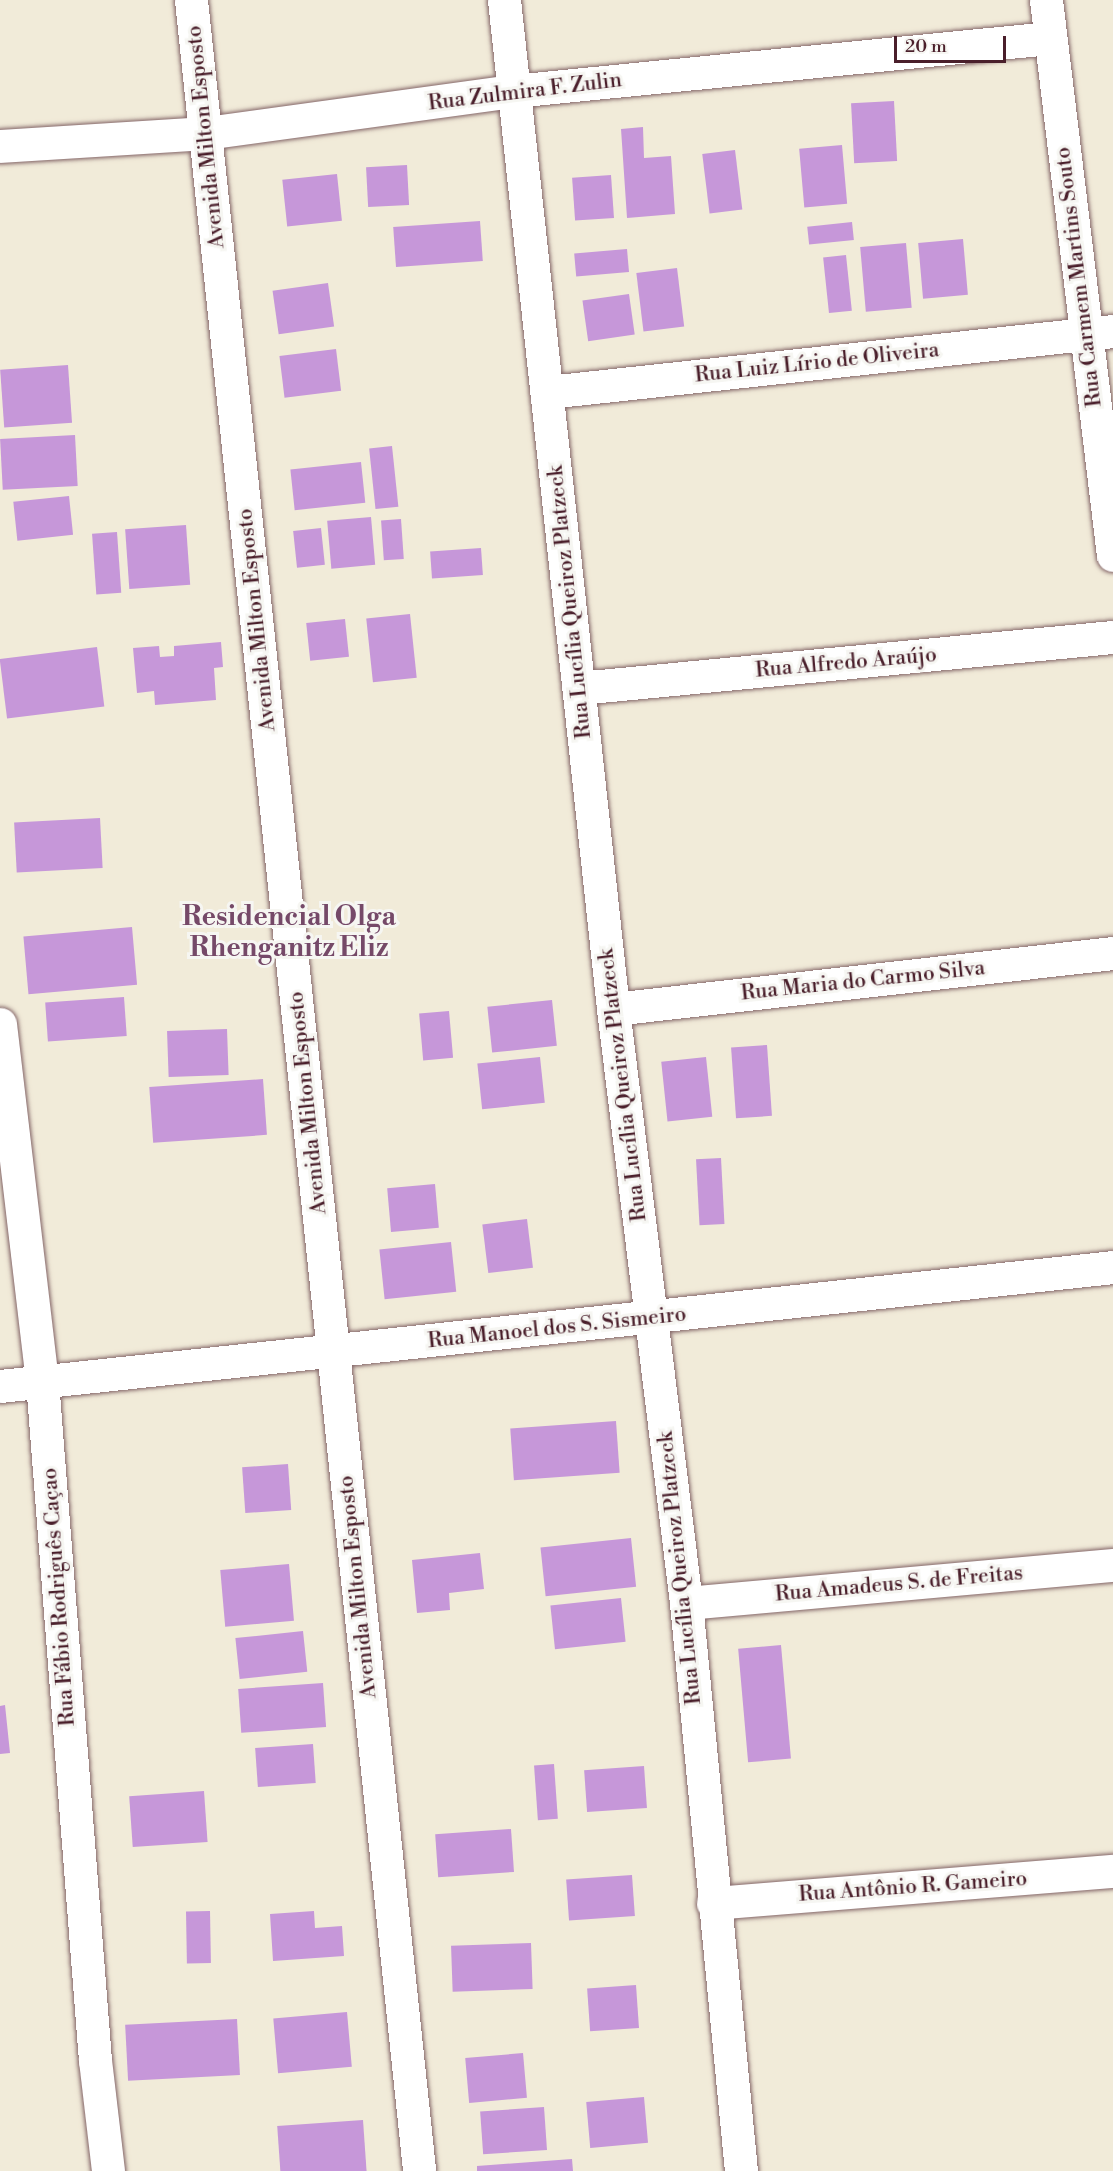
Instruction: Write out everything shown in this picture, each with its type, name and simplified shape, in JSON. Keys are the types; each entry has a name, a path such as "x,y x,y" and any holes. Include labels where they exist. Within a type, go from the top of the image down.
{"street":[{"name":"Avenida Milton Esposto","path":"191,0 419,2171"},
{"name":"Rua Lucília Queiroz Platzeck","path":"504,0 613,1009 686,1603 713,1902 741,2171"},
{"name":"Rua Carmem Martins Souto","path":"1046,0 1050,38 1099,333 1113,555"},
{"name":"Rua Zulmira F. Zulin","path":"0,146 206,133 513,91 1050,38"},
{"name":"Rua Luiz Lírio de Oliveira","path":"548,392 1099,333"},
{"name":"Rua Alfredo Araújo","path":"579,688 1113,637"},
{"name":"Rua Maria do Carmo Silva","path":"613,1009 1113,953"},
{"name":"Rua Fábio Rodriguês Caçao","path":"0,1024 42,1381 95,2060 108,2171"},
{"name":"Rua Manoel dos S. Sismeiro","path":"0,1386 1113,1267"},
{"name":"Rua Amadeus S. de Freitas","path":"686,1603 1113,1565"},
{"name":"Rua Antônio R. Gameiro","path":"713,1902 1113,1871"}],"building":[{"path":"894,101 897,161 854,163 851,103"},
{"path":"643,127 644,158 671,156 675,214 627,218 621,129"},
{"path":"842,145 847,204 804,208 799,149"},
{"path":"735,150 742,210 710,214 702,154"},
{"path":"407,165 409,205 368,207 366,167"},
{"path":"337,174 342,221 287,226 282,180"},
{"path":"611,175 614,218 575,221 572,178"},
{"path":"480,221 483,261 396,267 393,227"},
{"path":"852,222 854,240 809,245 807,227"},
{"path":"963,239 968,295 923,299 918,243"},
{"path":"906,243 912,308 866,312 860,247"},
{"path":"627,249 629,272 576,277 574,254"},
{"path":"846,255 852,311 829,313 823,257"},
{"path":"677,268 684,327 643,332 636,273"},
{"path":"328,283 334,327 279,334 273,291"},
{"path":"629,294 635,335 588,341 582,301"},
{"path":"336,349 341,391 285,398 279,356"},
{"path":"68,365 72,423 4,428 0,370"},
{"path":"75,435 78,486 3,490 0,439"},
{"path":"392,446 398,507 376,509 369,448"},
{"path":"361,462 365,503 295,510 290,469"},
{"path":"69,496 73,535 17,541 13,502"},
{"path":"371,517 375,565 331,569 327,521"},
{"path":"401,519 404,559 384,560 381,520"},
{"path":"186,525 190,585 129,589 125,529"},
{"path":"321,528 325,565 297,568 293,531"},
{"path":"117,532 121,593 96,595 92,534"},
{"path":"481,548 483,575 432,578 430,552"},
{"path":"410,614 417,678 373,682 366,619"},
{"path":"345,619 349,657 310,661 306,623"},
{"path":"221,642 223,667 214,668 216,700 155,705 154,691 137,693 133,648 159,646 160,657 174,656 174,646"},
{"path":"97,647 104,707 7,718 0,659"},
{"path":"100,818 103,868 17,872 14,823"},
{"path":"132,927 137,985 28,994 23,936"},
{"path":"124,997 127,1036 48,1041 45,1003"},
{"path":"552,1000 557,1046 492,1053 487,1007"},
{"path":"449,1011 453,1058 423,1060 419,1014"},
{"path":"227,1029 229,1075 169,1077 167,1031"},
{"path":"767,1045 772,1116 736,1118 731,1048"},
{"path":"540,1057 545,1103 482,1109 477,1064"},
{"path":"706,1057 712,1117 668,1121 661,1062"},
{"path":"263,1079 267,1135 153,1143 149,1087"},
{"path":"721,1158 724,1224 699,1225 696,1159"},
{"path":"435,1184 439,1228 391,1232 387,1188"},
{"path":"527,1219 533,1268 488,1273 482,1224"},
{"path":"451,1242 456,1292 385,1299 379,1250"},
{"path":"616,1421 620,1473 514,1480 510,1428"},
{"path":"288,1464 291,1510 245,1513 242,1467"},
{"path":"631,1538 636,1587 546,1596 540,1548"},
{"path":"480,1553 484,1589 449,1593 450,1610 417,1613 412,1560"},
{"path":"289,1564 294,1621 225,1627 220,1570"},
{"path":"621,1598 626,1642 555,1649 550,1605"},
{"path":"303,1631 307,1672 240,1679 235,1638"},
{"path":"781,1645 791,1759 748,1762 738,1649"},
{"path":"323,1683 326,1727 241,1733 238,1689"},
{"path":"5,1705 10,1753 0,1754 0,1706"},
{"path":"313,1744 316,1783 258,1787 255,1748"},
{"path":"554,1764 558,1819 538,1820 534,1765"},
{"path":"644,1766 647,1808 587,1812 584,1770"},
{"path":"204,1791 208,1842 133,1847 129,1796"},
{"path":"511,1829 514,1872 438,1877 435,1834"},
{"path":"632,1875 635,1916 569,1921 566,1880"},
{"path":"186,1911 210,1911 211,1963 187,1963"},
{"path":"314,1911 315,1928 342,1926 344,1956 273,1961 270,1914"},
{"path":"531,1943 533,1989 453,1992 451,1946"},
{"path":"636,1985 639,2028 590,2031 587,1988"},
{"path":"347,2012 352,2067 278,2073 273,2018"},
{"path":"237,2019 240,2075 128,2081 125,2025"},
{"path":"523,2053 527,2098 469,2103 465,2058"},
{"path":"644,2097 648,2143 590,2148 586,2102"},
{"path":"544,2107 547,2150 483,2154 480,2111"},
{"path":"363,2120 367,2171 280,2171 277,2126"},
{"path":"572,2159 573,2171 477,2171 477,2166"}],"district":[{"name":"Residencial Olga Rhenganitz Eliz","path":"289,932"}]}
